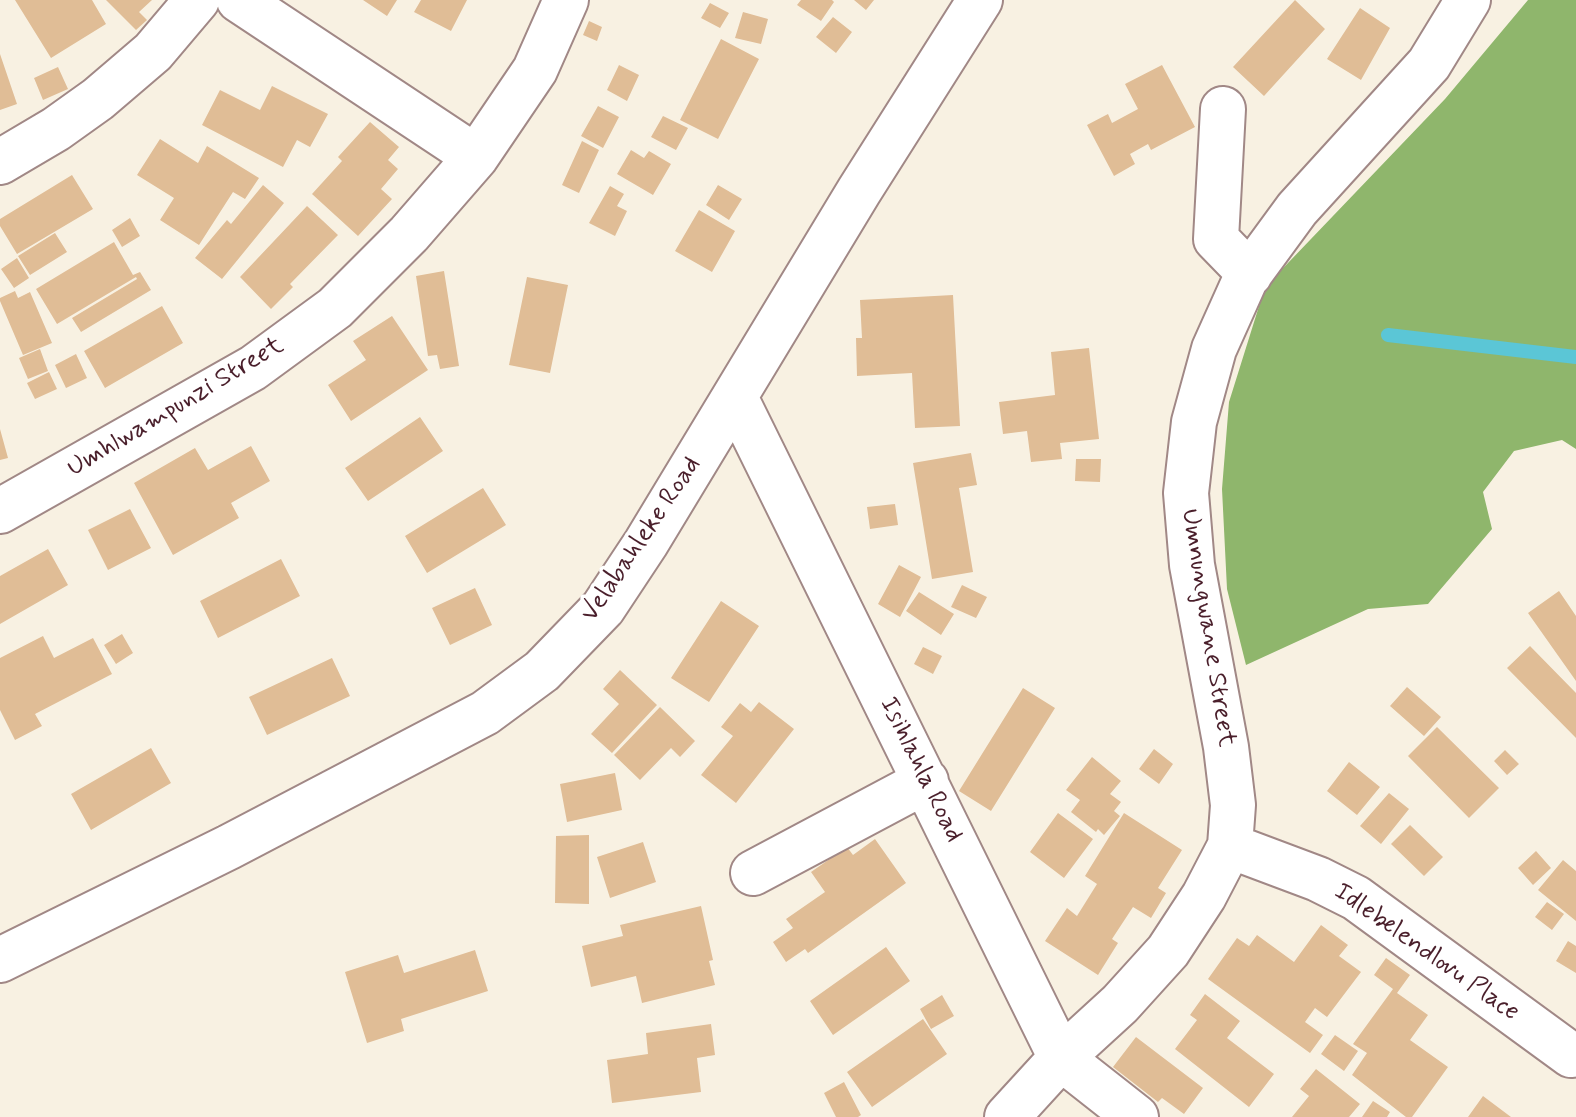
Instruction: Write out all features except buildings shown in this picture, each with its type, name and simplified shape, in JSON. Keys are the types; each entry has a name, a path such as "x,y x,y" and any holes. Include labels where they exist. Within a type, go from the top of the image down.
{"street":[{"path":"0,162 56,129 98,99 153,52 197,0"},
{"path":"239,0 476,157"},
{"name":"Umhlwampunzi Street","path":"0,511 253,368 335,308 409,234 476,157 535,70 566,0"},
{"name":"Velabahleke Road","path":"0,960 229,847 485,713 542,671 603,608 646,543 859,191 980,0"},
{"name":"Umnungwane Street","path":"1007,1117 1061,1058 1120,1004 1168,951 1204,896 1230,846 1233,805 1226,747 1192,565 1186,493 1194,422 1214,349 1250,274 1297,209 1429,64 1468,0"},
{"path":"1223,109 1216,239 1250,274"},
{"name":"Isihlahla Road","path":"735,397 1061,1058 1136,1117"},
{"path":"753,873 926,781"},
{"name":"Idlebelendlovu Place","path":"1230,846 1318,879 1356,898 1571,1055"}],"green space":[{"path":"1528,0 1576,0 1576,449 1562,440 1514,451 1483,492 1492,529 1428,604 1368,609 1246,665 1227,589 1222,489 1229,402 1265,287 1445,99"}],"waterway":[{"path":"1388,335 1576,357"}]}
